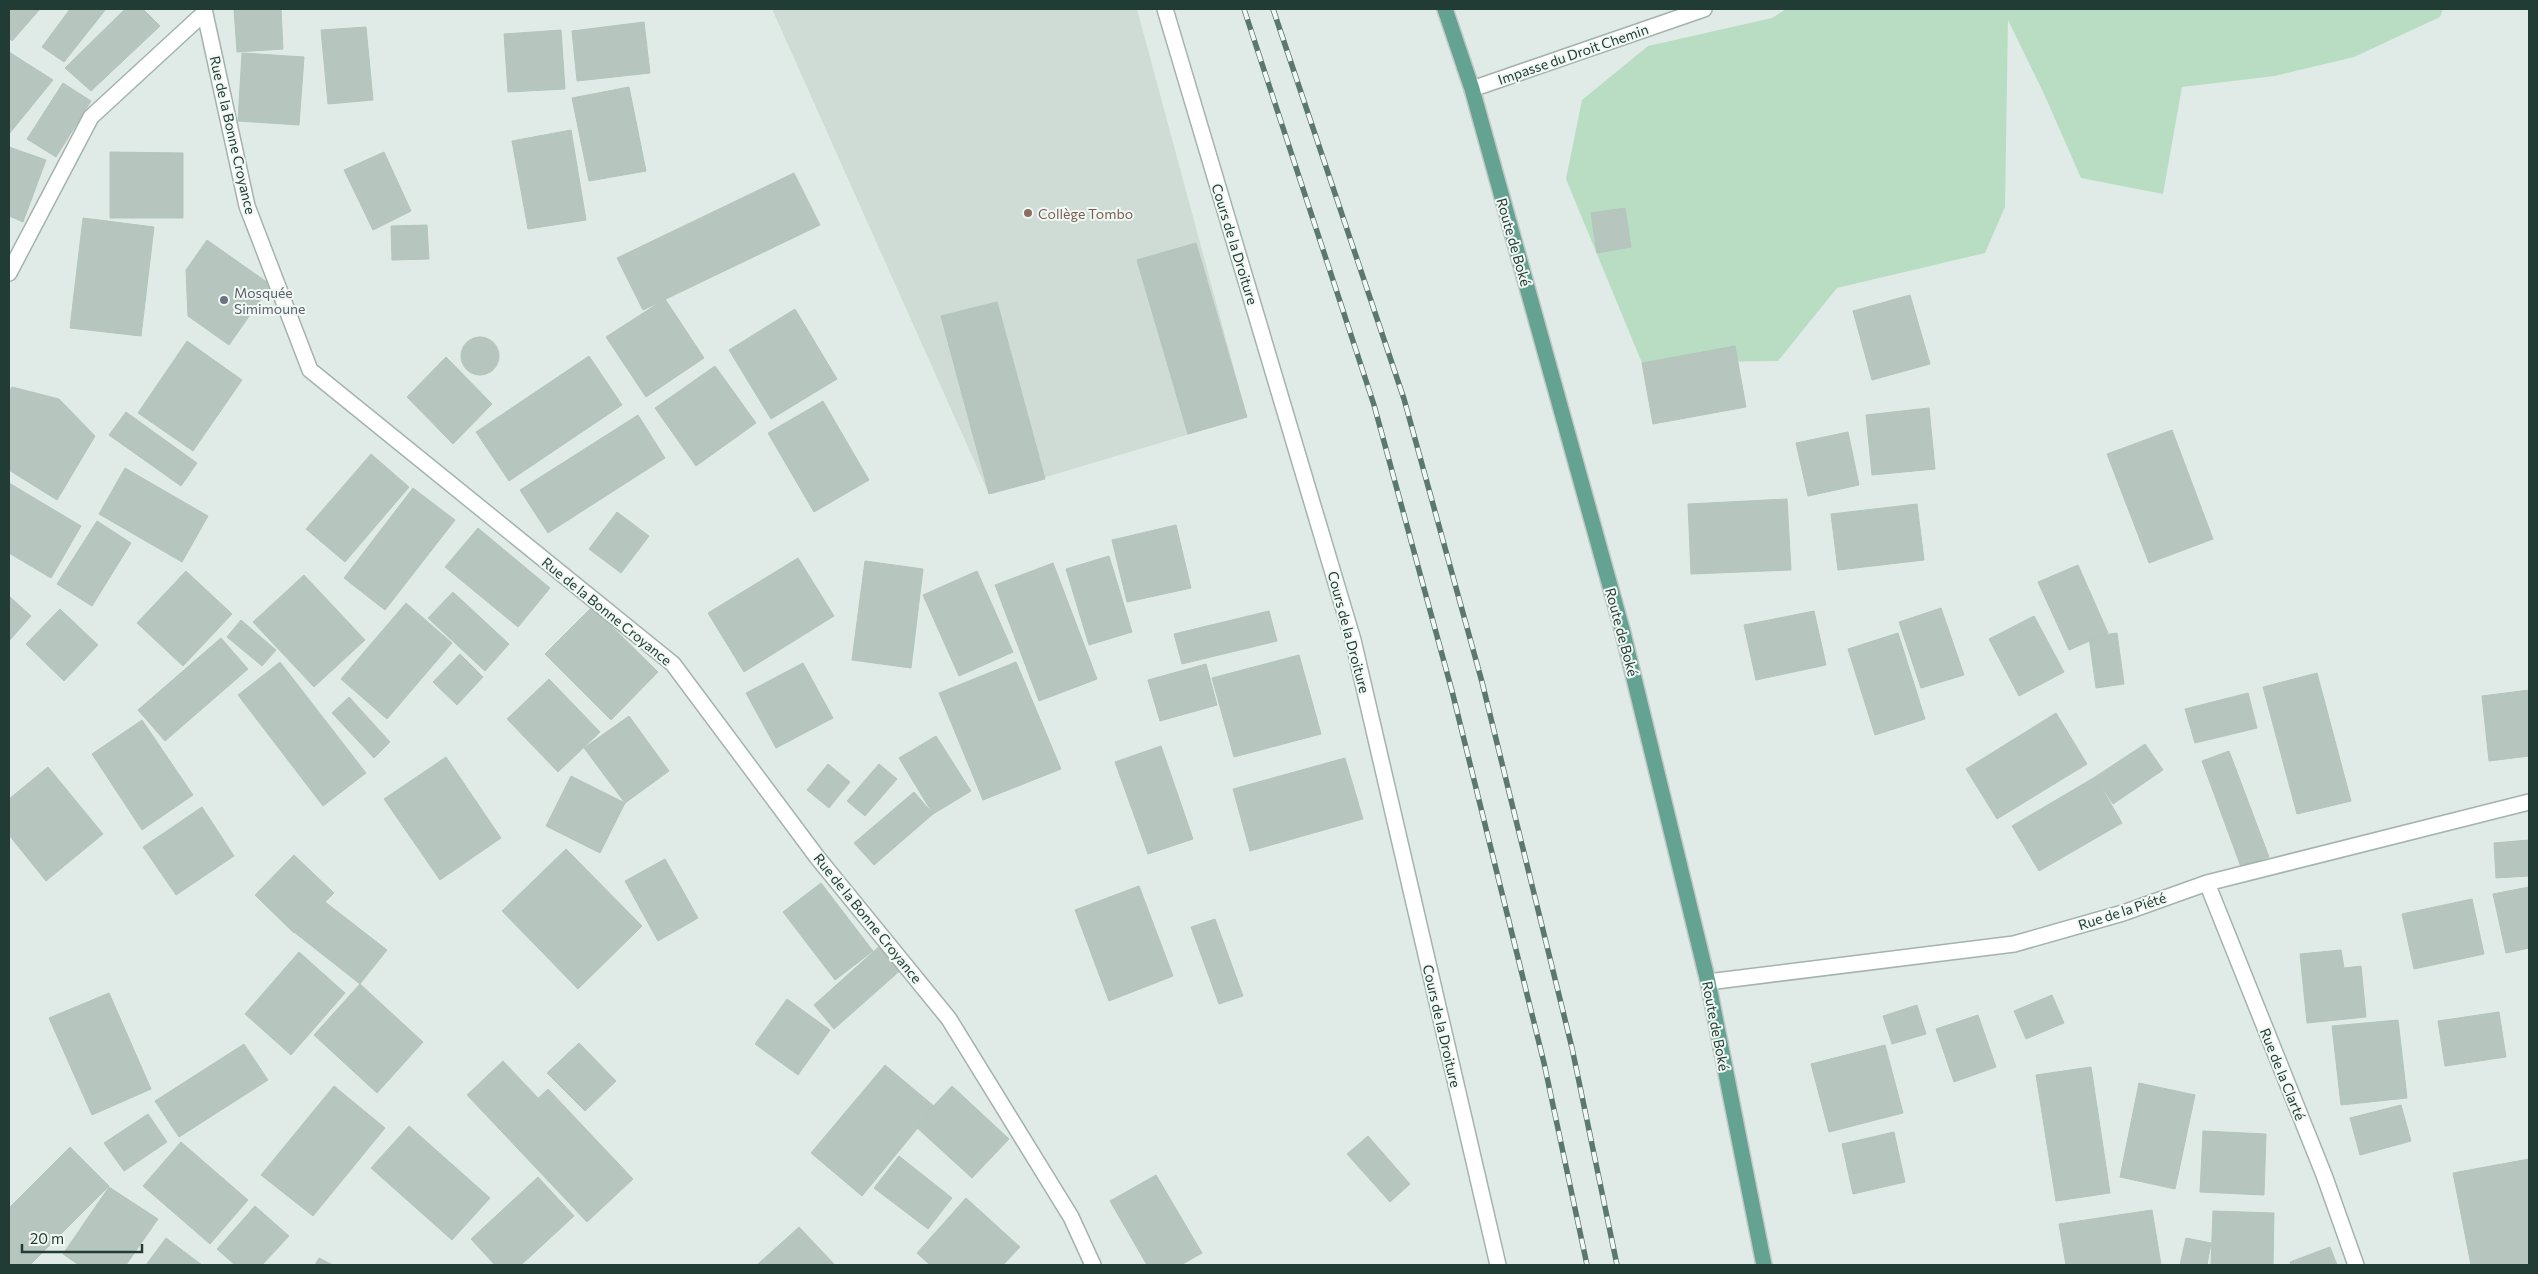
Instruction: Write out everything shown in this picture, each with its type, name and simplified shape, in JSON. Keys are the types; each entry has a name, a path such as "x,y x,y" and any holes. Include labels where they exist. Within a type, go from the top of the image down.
{"main road":[{"name":"Route de Boké","path":"1445,9 1472,89 1622,630 1708,982 1764,1265"}],"street":[{"name":"Cours de la Droiture","path":"1165,9 1354,640 1498,1265"},
{"name":"Impasse du Droit Chemin","path":"1472,89 1704,9"},
{"path":"9,273 91,117 204,11"},
{"name":"Rue de la Bonne Croyance","path":"204,11 247,206 310,370 673,664 817,857 949,1019 1071,1217 1093,1265"},
{"name":"Rue de la Piété","path":"1708,982 2014,944 2122,913 2207,883 2529,802"},
{"name":"Rue de la Clarté","path":"2207,883 2324,1175 2356,1265"}],"shaded area":[{"name":"Collège Tombo","path":"772,9 1137,9 1247,417 989,494"}],"green space":[{"path":"1786,9 2443,9 2440,17 2354,57 2275,76 2182,87 2163,194 2081,178 2044,94 2008,20 2005,207 1985,253 1837,288 1778,361 1642,363 1566,179 1582,100 1648,46 1772,18"}],"building":[{"path":"9,9 40,9 12,41 9,38"},
{"path":"70,9 106,9 64,62 42,47"},
{"path":"125,9 143,9 160,26 91,91 65,68"},
{"path":"234,9 281,9 283,49 237,52"},
{"path":"644,22 650,73 577,81 572,31"},
{"path":"366,27 373,100 328,104 321,30"},
{"path":"561,30 565,89 508,92 504,34"},
{"path":"9,52 53,80 9,134"},
{"path":"242,53 304,57 299,125 238,121"},
{"path":"63,83 91,101 56,157 27,139"},
{"path":"629,87 646,171 589,181 572,98"},
{"path":"571,130 586,220 528,229 512,141"},
{"path":"9,147 46,160 23,222 9,216"},
{"path":"110,152 183,153 183,218 110,218"},
{"path":"384,152 411,211 373,230 344,170"},
{"path":"794,173 820,225 643,310 617,258"},
{"path":"1625,208 1631,247 1597,253 1591,213"},
{"path":"83,218 154,227 141,336 70,328"},
{"path":"427,225 429,259 392,260 391,226"},
{"name":"Mosquée Simimoune","path":"207,240 271,285 229,345 188,316 186,270"},
{"path":"1196,243 1247,417 1188,434 1137,260"},
{"path":"1910,295 1930,364 1872,380 1853,311"},
{"path":"665,299 704,358 646,397 606,337"},
{"path":"997,302 1045,479 989,494 941,316"},
{"path":"795,309 837,379 771,419 729,350"},
{"path":"480,337 493,343 499,356 493,369 480,375 467,369 461,356 467,343"},
{"path":"187,341 242,380 193,451 138,413"},
{"path":"1735,346 1746,407 1653,424 1642,363"},
{"path":"589,356 622,405 509,481 476,432"},
{"path":"446,357 492,404 453,444 407,397"},
{"path":"715,366 756,423 696,466 655,408"},
{"path":"12,387 59,399 95,436 57,500 9,470 9,392"},
{"path":"823,401 869,480 814,512 768,433"},
{"path":"1929,408 1935,469 1872,475 1866,415"},
{"path":"126,412 197,463 181,486 109,435"},
{"path":"638,415 665,458 548,533 520,490"},
{"path":"2172,430 2213,539 2149,563 2107,454"},
{"path":"1848,432 1859,485 1808,496 1796,443"},
{"path":"371,454 409,487 345,562 306,529"},
{"path":"125,468 208,516 182,562 99,514"},
{"path":"9,483 81,526 51,578 9,553"},
{"path":"413,488 455,520 385,610 344,578"},
{"path":"1787,499 1791,570 1691,574 1688,504"},
{"path":"1917,504 1924,560 1838,570 1831,514"},
{"path":"617,512 649,536 621,573 589,549"},
{"path":"97,521 131,543 92,606 57,584"},
{"path":"1176,525 1191,588 1127,602 1112,540"},
{"path":"478,528 550,588 518,627 445,567"},
{"path":"1109,556 1132,632 1089,645 1066,569"},
{"path":"798,558 834,616 744,672 708,613"},
{"path":"865,561 923,569 911,668 852,660"},
{"path":"1053,563 1097,679 1039,701 995,585"},
{"path":"2078,565 2108,633 2069,650 2038,582"},
{"path":"186,571 232,614 183,666 137,623"},
{"path":"977,571 1013,652 959,676 923,595"},
{"path":"304,575 365,640 314,687 253,622"},
{"path":"453,592 509,644 485,671 428,618"},
{"path":"9,596 31,616 9,641"},
{"path":"406,603 452,643 387,719 341,679"},
{"path":"592,607 658,672 611,720 545,654"},
{"path":"1941,608 1964,675 1921,688 1899,622"},
{"path":"60,609 98,645 64,681 26,644"},
{"path":"1269,611 1277,641 1182,664 1174,634"},
{"path":"1814,611 1826,665 1756,680 1744,625"},
{"path":"2034,616 2064,672 2019,696 1989,639"},
{"path":"241,620 276,650 262,666 227,637"},
{"path":"1898,633 1925,719 1875,735 1848,649"},
{"path":"2117,633 2124,684 2096,688 2089,637"},
{"path":"221,638 248,669 165,741 138,710"},
{"path":"460,654 483,677 457,705 433,682"},
{"path":"1299,655 1321,734 1234,757 1212,678"},
{"path":"280,662 366,773 323,806 238,695"},
{"path":"1016,662 1061,769 983,800 939,693"},
{"path":"803,663 833,718 776,748 746,693"},
{"path":"1206,664 1217,705 1160,721 1148,680"},
{"path":"2317,673 2351,801 2297,814 2263,687"},
{"path":"549,679 600,732 558,772 507,719"},
{"path":"2529,690 2529,756 2489,761 2482,696"},
{"path":"2248,693 2257,728 2195,743 2185,709"},
{"path":"349,697 390,742 374,758 332,713"},
{"path":"2056,713 2087,764 1997,819 1966,769"},
{"path":"629,716 669,771 625,803 584,748"},
{"path":"142,720 193,795 142,830 92,754"},
{"path":"936,736 971,791 933,814 899,758"},
{"path":"2145,744 2163,770 2113,804 2095,777"},
{"path":"1161,746 1193,839 1148,854 1115,762"},
{"path":"2229,751 2269,857 2241,867 2202,761"},
{"path":"446,757 501,838 440,880 384,799"},
{"path":"1345,758 1363,819 1250,851 1233,789"},
{"path":"828,764 850,782 829,808 807,790"},
{"path":"879,764 897,779 865,816 847,801"},
{"path":"48,767 103,834 46,881 9,835 9,799"},
{"path":"571,776 625,803 600,853 546,826"},
{"path":"2095,777 2122,823 2039,871 2012,826"},
{"path":"914,792 933,814 874,865 854,843"},
{"path":"202,807 234,856 176,895 143,847"},
{"path":"2529,840 2529,876 2496,878 2494,843"},
{"path":"566,849 642,926 578,989 502,911"},
{"path":"294,855 334,893 294,933 255,895"},
{"path":"665,859 698,918 658,941 625,881"},
{"path":"821,883 873,951 835,980 783,912"},
{"path":"1139,886 1173,976 1109,1001 1075,910"},
{"path":"2529,887 2529,948 2506,953 2493,894"},
{"path":"320,898 387,950 360,984 294,932"},
{"path":"2472,899 2484,954 2414,969 2402,914"},
{"path":"1215,919 1243,996 1219,1004 1191,927"},
{"path":"882,944 903,968 834,1029 814,1005"},
{"path":"2341,950 2344,968 2361,966 2366,1017 2307,1023 2300,954"},
{"path":"299,952 345,993 291,1055 245,1014"},
{"path":"360,984 423,1042 377,1093 314,1035"},
{"path":"109,993 151,1089 92,1115 49,1018"},
{"path":"2052,995 2064,1023 2026,1039 2014,1011"},
{"path":"787,999 830,1030 798,1075 755,1044"},
{"path":"1917,1005 1926,1034 1892,1044 1883,1016"},
{"path":"2499,1012 2506,1057 2445,1066 2438,1021"},
{"path":"1978,1015 1996,1067 1954,1082 1936,1029"},
{"path":"2398,1020 2407,1098 2341,1105 2332,1026"},
{"path":"579,1043 616,1081 585,1111 547,1073"},
{"path":"244,1044 268,1080 179,1137 155,1101"},
{"path":"1885,1045 1903,1113 1829,1132 1811,1064"},
{"path":"503,1061 538,1098 502,1132 467,1095"},
{"path":"885,1065 935,1107 862,1196 811,1153"},
{"path":"2091,1067 2110,1193 2056,1201 2036,1075"},
{"path":"2139,1083 2195,1095 2175,1189 2120,1177"},
{"path":"334,1086 385,1128 313,1216 261,1175"},
{"path":"952,1086 1009,1139 972,1178 915,1126"},
{"path":"548,1089 633,1179 587,1222 502,1132"},
{"path":"2401,1105 2411,1141 2360,1155 2350,1118"},
{"path":"148,1114 167,1142 124,1171 104,1143"},
{"path":"409,1126 490,1198 452,1240 371,1168"},
{"path":"2203,1131 2266,1134 2264,1195 2200,1192"},
{"path":"1894,1132 1905,1182 1853,1194 1842,1144"},
{"path":"1368,1136 1410,1184 1390,1202 1347,1154"},
{"path":"181,1142 248,1200 210,1244 143,1186"},
{"path":"70,1147 109,1186 30,1265 9,1265 9,1208"},
{"path":"899,1156 952,1198 928,1229 874,1188"},
{"path":"2529,1159 2529,1265 2471,1265 2453,1173"},
{"path":"1156,1175 1202,1253 1181,1265 1147,1265 1110,1201"},
{"path":"538,1177 574,1216 521,1265 495,1265 471,1239"},
{"path":"109,1187 158,1219 126,1265 79,1265 63,1254"},
{"path":"966,1198 1020,1247 1003,1265 930,1265 917,1253"},
{"path":"255,1206 289,1236 262,1265 235,1265 217,1249"},
{"path":"2152,1210 2161,1265 2066,1265 2059,1224"},
{"path":"2213,1211 2274,1213 2273,1265 2211,1265"},
{"path":"799,1227 835,1265 758,1264"},
{"path":"166,1238 202,1265 146,1265"},
{"path":"2186,1238 2211,1243 2207,1265 2180,1265"},
{"path":"2330,1247 2337,1265 2291,1265 2290,1262"},
{"path":"319,1258 333,1265 315,1265"}],"railway":[{"path":"1244,9 1374,405 1452,691 1544,1063 1587,1265"},
{"path":"1273,9 1404,399 1482,682 1572,1048 1617,1265"}],"place":[{"name":"Collège Tombo","path":"1028,213"},
{"name":"Mosquée Simimoune","path":"224,300"}]}
